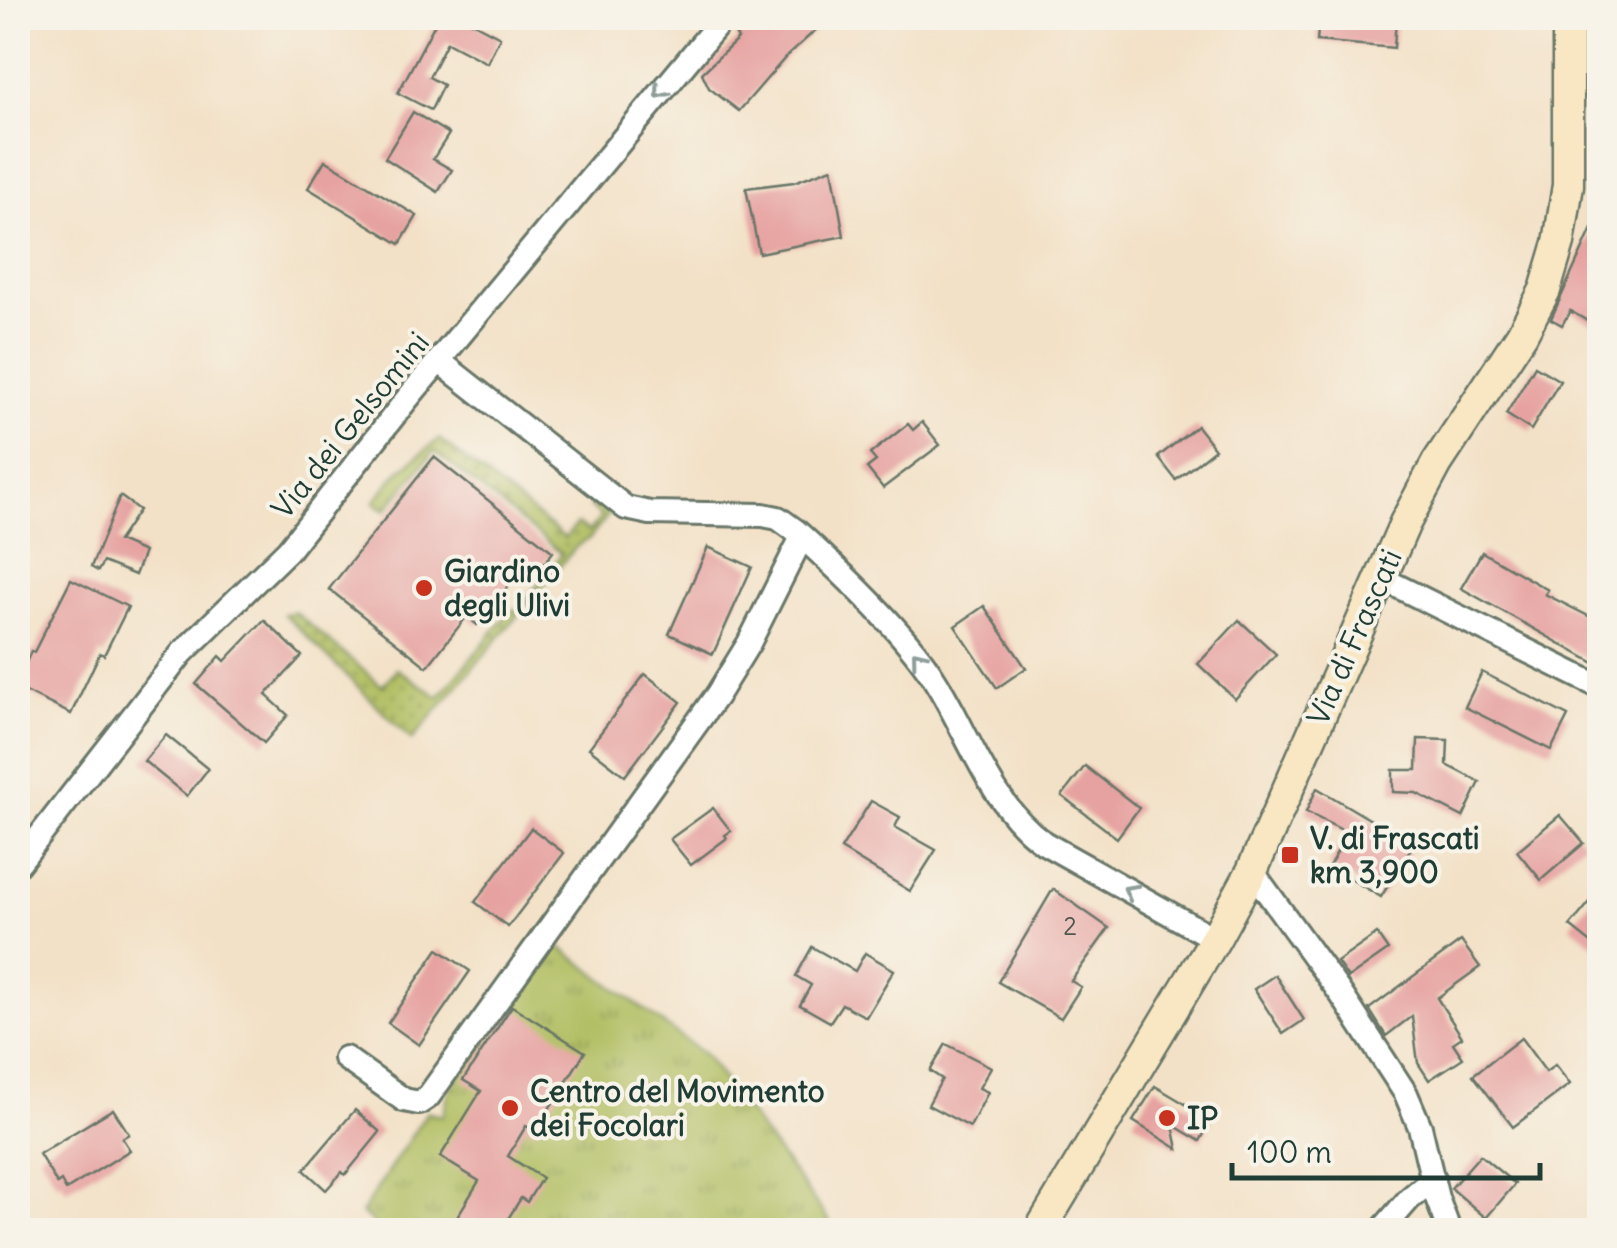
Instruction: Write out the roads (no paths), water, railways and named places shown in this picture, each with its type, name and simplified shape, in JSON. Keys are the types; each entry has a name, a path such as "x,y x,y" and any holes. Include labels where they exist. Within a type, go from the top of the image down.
{"main road":[{"name":"Via di Frascati","path":"1040,1230 1252,871 1379,577 1430,474 1525,328 1551,273 1568,185 1568,18"}],"street":[{"name":"Via dei Gelsomini","path":"18,864 182,653 276,564 723,18"},
{"path":"439,361 626,508 642,513 746,513 778,518 802,537 926,666 1006,806 1023,825 1044,843 1215,938"},
{"path":"345,1058 404,1100 419,1103 428,1097 716,695 749,642 802,537"},
{"path":"1379,577 1600,688"},
{"path":"1252,871 1396,1078 1420,1127 1449,1230"},
{"path":"1382,1230 1433,1179"}],"place":[{"name":"Giardino degli Ulivi","path":"424,588"},
{"name":"V. di Frascati km 3,900","path":"1290,855"},
{"name":"Centro del Movimento dei Focolari","path":"510,1108"},
{"name":"IP","path":"1167,1118"}]}
